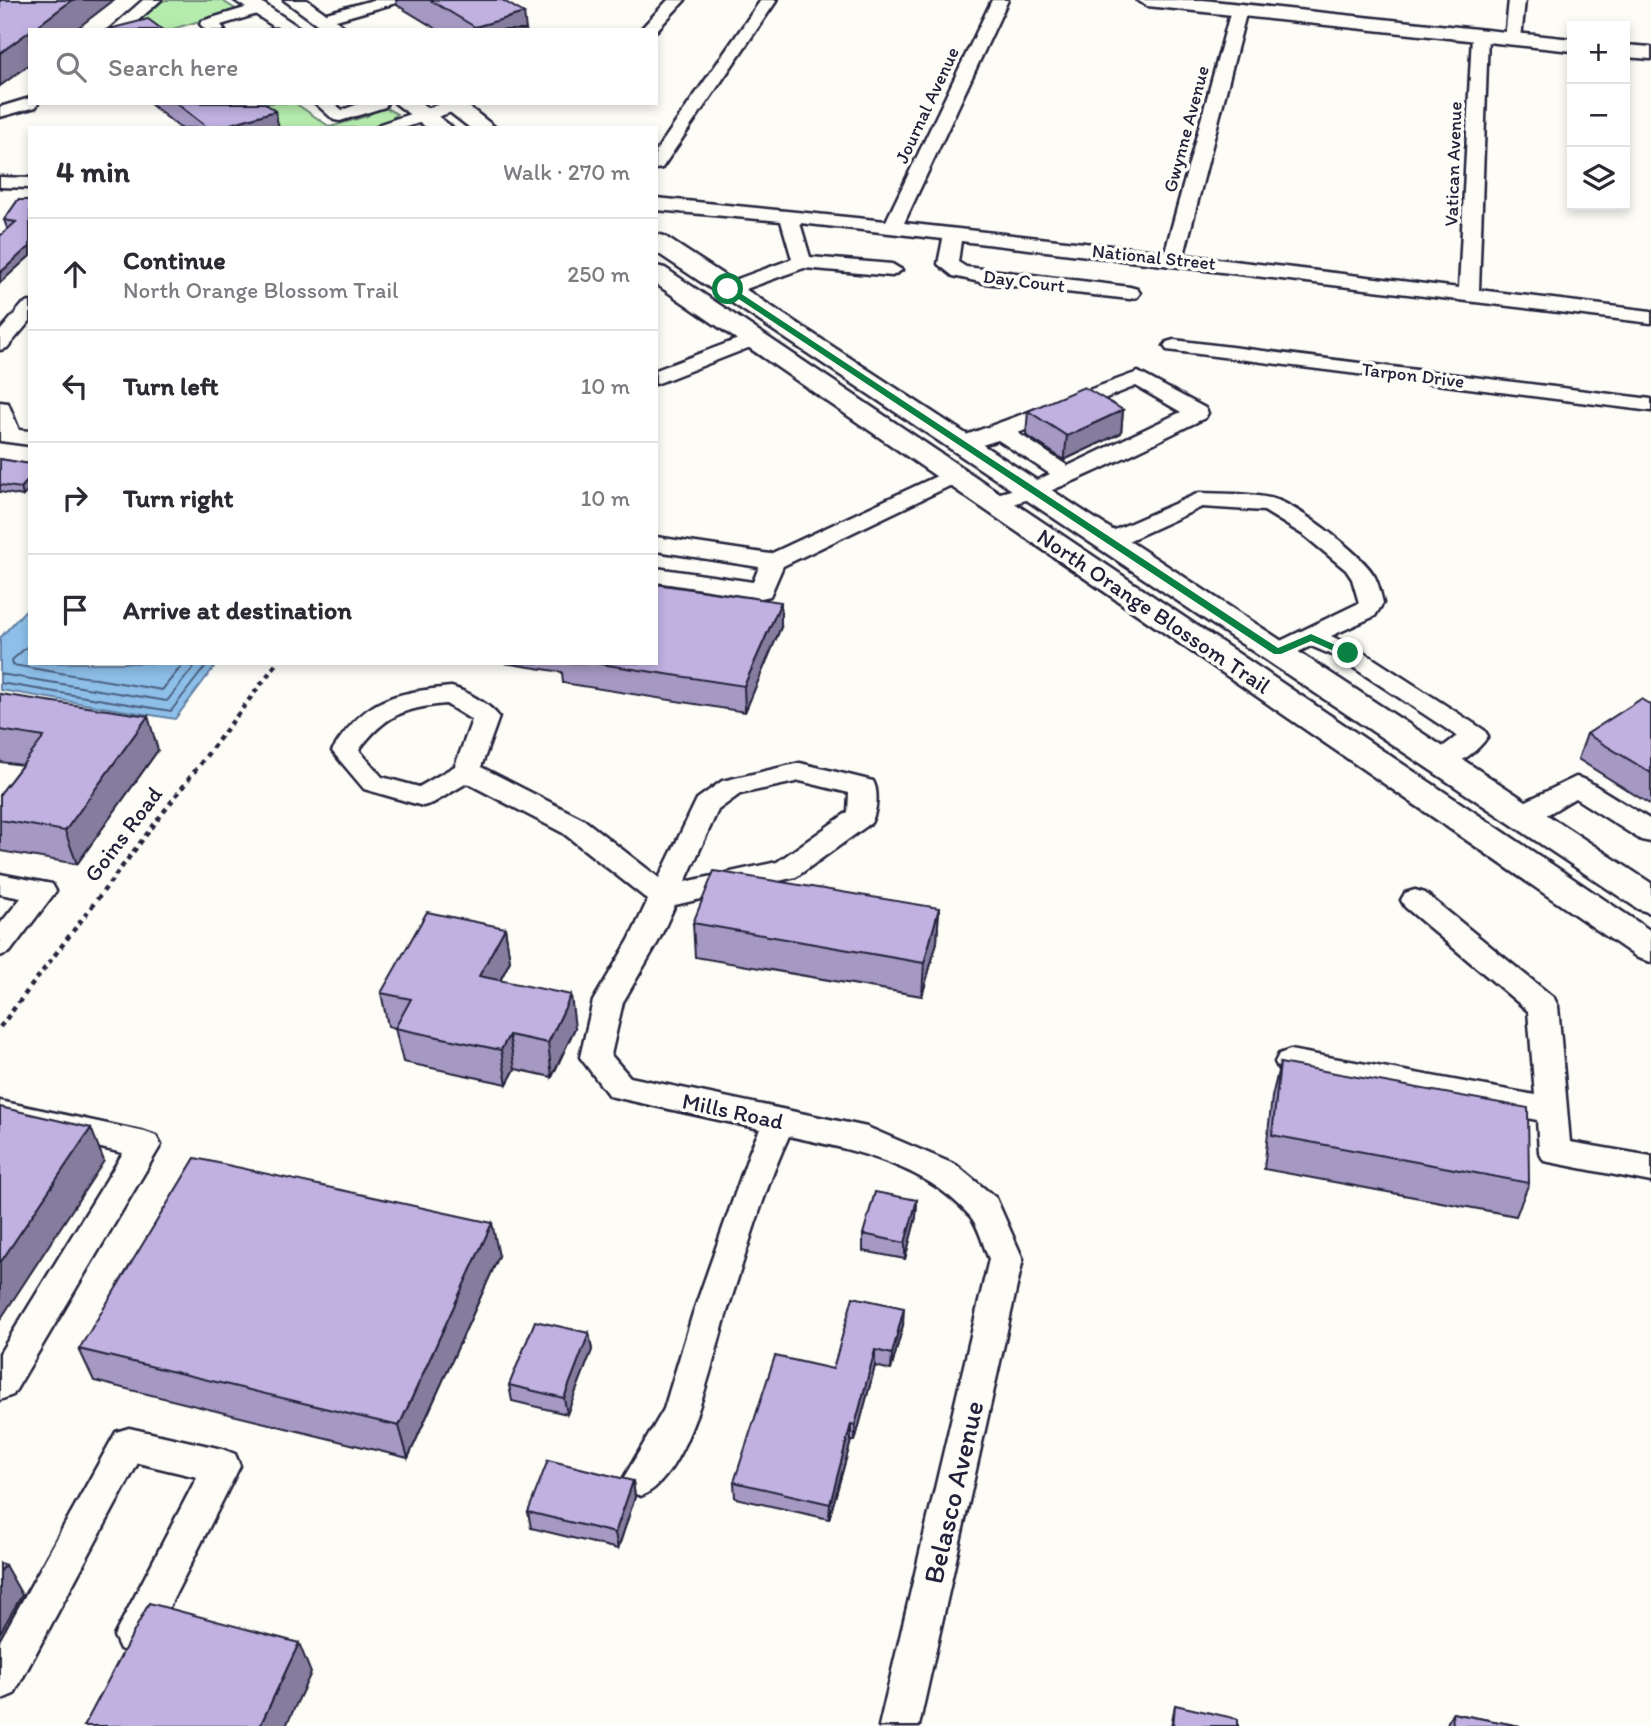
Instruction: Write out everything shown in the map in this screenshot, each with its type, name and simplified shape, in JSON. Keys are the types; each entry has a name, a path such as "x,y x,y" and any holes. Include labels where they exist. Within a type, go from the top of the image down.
{"main road":[{"path":"294,0 331,24"},
{"path":"1147,0 1567,44"},
{"path":"251,4 290,28"},
{"path":"1630,52 1651,54"},
{"path":"409,105 433,122"},
{"path":"455,105 482,126"},
{"name":"North Orange Blossom Trail","path":"658,242 1522,815 1646,890"},
{"name":"North Orange Blossom Trail","path":"658,274 1651,949"}],"street":[{"path":"119,28 153,0"},
{"path":"331,24 390,0"},
{"path":"650,28 677,0"},
{"path":"658,161 769,0"},
{"name":"Journal Avenue","path":"892,228 1000,0"},
{"path":"1513,39 1517,0"},
{"path":"214,28 208,24 251,4"},
{"name":"Gwynne Avenue","path":"1173,259 1239,10"},
{"name":"Vatican Avenue","path":"1469,294 1480,36"},
{"path":"0,112 28,104"},
{"path":"326,105 340,116 373,105"},
{"path":"402,126 433,122 453,105"},
{"path":"0,181 28,183"},
{"name":"National Street","path":"658,204 789,216 1173,259 1651,317"},
{"path":"789,216 802,262"},
{"name":"Day Court","path":"953,235 948,264 960,272 1130,293"},
{"path":"728,289 802,262 891,270"},
{"path":"0,344 28,310"},
{"path":"658,377 754,340"},
{"name":"Tarpon Drive","path":"1174,346 1651,405"},
{"path":"963,444 1001,432 1138,378 1197,413 1033,491 994,502"},
{"path":"1090,397 1149,434"},
{"path":"0,408 13,436"},
{"path":"1001,432 1067,475"},
{"path":"658,544 773,562 954,475"},
{"path":"1109,541 1199,500 1270,505 1313,531 1354,565 1369,591 1371,603 1366,611 1277,652"},
{"path":"658,575 761,592 773,562"},
{"path":"1311,637 1348,653 1475,736 1441,761"},
{"path":"452,695 486,717 466,771 423,797 373,783 345,751 365,724 404,699 452,695"},
{"path":"466,771 573,826 664,897"},
{"name":"Mills Road","path":"664,897 786,870 861,816 863,787 800,772 732,788 707,805 664,897 643,942 608,1001 595,1057 620,1087 867,1140 945,1174 985,1208 1006,1259"},
{"path":"1522,815 1576,786 1651,833"},
{"path":"0,884 42,891 0,945"},
{"path":"1415,900 1543,1006 1555,1153 1651,1169"},
{"path":"1290,1062 1551,1110"},
{"path":"0,1113 145,1144 0,1384"},
{"path":"640,1479 674,1429 682,1409 715,1300 766,1151 780,1121"},
{"name":"Belasco Avenue","path":"899,1726 1006,1259"},
{"path":"0,1680 129,1444 222,1466 120,1664"}],"path":[{"name":"Goins Road","path":"0,1027 275,665"}],"green space":[{"path":"164,0 221,0 237,10 176,28 130,28"},
{"path":"237,105 298,105 329,126 265,126"},
{"path":"382,106 397,114 387,122 375,126 333,126 367,116"}],"water":[{"path":"28,607 28,665 216,665 175,719 0,690 0,638"}],"building":[{"path":"0,0 72,0 35,28 28,28 28,32 0,53"},
{"path":"430,0 502,0 524,13 475,27"},
{"path":"148,19 160,28 113,28"},
{"path":"179,105 268,105 275,111 224,126 205,126"},
{"path":"18,200 28,200 28,248 0,273 0,236 16,222 4,220"},
{"path":"1084,387 1123,410 1067,436 1028,411"},
{"path":"0,459 28,464 28,480 21,488 0,485"},
{"path":"658,584 781,602 744,686 607,665 658,665"},
{"path":"0,694 148,716 65,831 0,820 0,794 44,737 0,730"},
{"path":"1641,699 1651,705 1651,773 1587,734"},
{"path":"714,871 939,908 924,963 693,923"},
{"path":"427,912 505,928 479,976 571,995 548,1043 509,1035 501,1050 395,1028 411,999 381,993"},
{"path":"1280,1063 1528,1108 1529,1183 1272,1135"},
{"path":"0,1107 91,1128 0,1263"},
{"path":"195,1158 492,1223 399,1426 79,1349"},
{"path":"875,1192 917,1200 905,1243 863,1234"},
{"path":"853,1297 904,1308 892,1354 875,1350 855,1425 851,1424 830,1504 734,1482 775,1356 833,1369"},
{"path":"535,1321 589,1333 564,1398 509,1385"},
{"path":"548,1460 633,1481 615,1533 528,1512"},
{"path":"149,1603 299,1643 260,1726 84,1726"},
{"path":"1175,1705 1238,1719 1238,1726 1173,1726"},
{"path":"1452,1713 1520,1726 1453,1726"}],"route":[{"path":"728,289 1277,652 1311,637 1348,653"}]}
